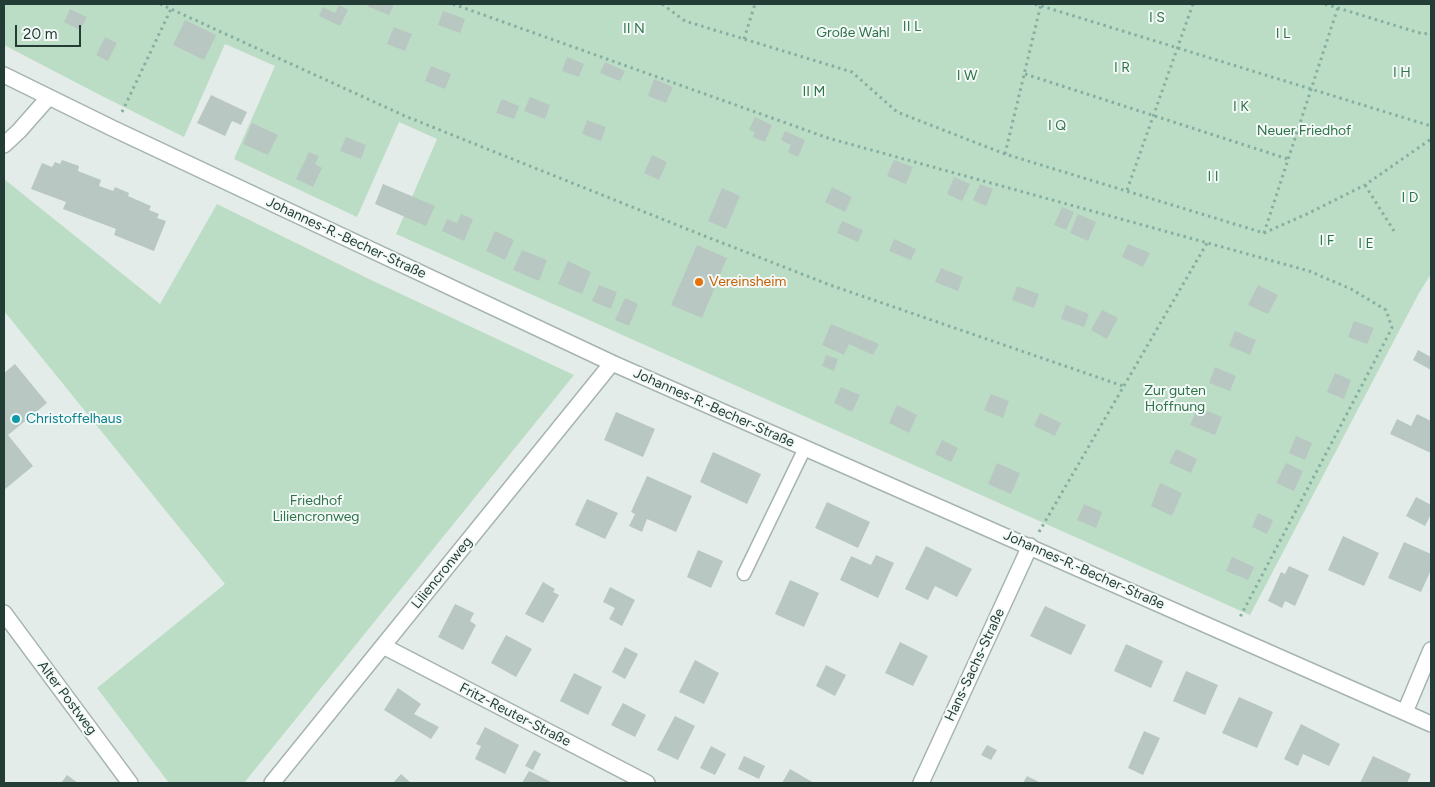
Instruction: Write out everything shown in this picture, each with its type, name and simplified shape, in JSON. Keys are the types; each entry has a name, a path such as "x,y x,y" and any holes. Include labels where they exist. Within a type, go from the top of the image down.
{"street":[{"name":"Johannes-R.-Becher-Straße","path":"4,75 114,129 612,363 1431,724"},
{"path":"4,145 49,97"},
{"name":"Liliencronweg","path":"272,783 612,363"},
{"name":"Hans-Sachs-Straße","path":"921,783 1030,546"},
{"name":"Alter Postweg","path":"4,613 130,783"},
{"name":"Fritz-Reuter-Straße","path":"383,646 647,783"},
{"path":"1405,712 1431,650"}],"lane":[{"path":"744,574 805,448"}],"path":[{"path":"160,4 405,116 697,233 830,285 1123,386"},
{"path":"453,4 828,138 1309,271 1352,289 1386,310 1392,328 1230,635"},
{"path":"662,4 685,20 852,72 897,112 1006,154 1264,233 1366,185 1431,139"},
{"path":"744,39 755,4"},
{"path":"1035,4 1431,126"},
{"path":"1127,190 1193,4"},
{"path":"1325,4 1423,34 1431,33"},
{"path":"1264,233 1340,4"},
{"path":"1006,154 1041,5"},
{"path":"114,129 171,9"},
{"path":"1025,74 1288,159"},
{"path":"1366,185 1394,231"},
{"path":"1030,546 1207,242"}],"green space":[{"name":"Zur guten Hoffnung","path":"4,4 1431,4 1431,274 1419,293 1250,615 396,234 437,139 399,122 357,217 234,159 275,66 225,44 184,137 4,45"},
{"name":"Friedhof Liliencronweg","path":"4,179 160,304 217,204 369,279 574,375 244,783 169,783 97,688 225,584 4,311"}],"building":[{"path":"368,4 394,4 389,15 367,6"},
{"path":"339,5 348,10 340,26 319,16 323,7 335,13"},
{"path":"70,9 87,17 80,30 64,22"},
{"path":"443,11 465,19 460,33 438,25"},
{"path":"185,20 216,35 204,60 173,45"},
{"path":"394,27 412,34 405,51 387,44"},
{"path":"105,37 117,43 108,61 96,55"},
{"path":"567,57 584,64 579,77 562,71"},
{"path":"605,62 625,71 620,81 600,73"},
{"path":"431,66 451,74 445,89 425,81"},
{"path":"654,79 673,87 666,103 648,96"},
{"path":"211,95 247,112 241,125 232,121 225,136 197,123"},
{"path":"530,97 550,105 545,119 524,111"},
{"path":"502,99 519,106 514,119 496,113"},
{"path":"755,117 772,125 765,142 753,137 755,132 749,130"},
{"path":"587,120 606,127 601,141 582,134"},
{"path":"252,123 278,135 268,155 243,144"},
{"path":"785,131 805,140 798,157 788,152 791,145 781,140"},
{"path":"346,137 366,145 361,159 340,151"},
{"path":"309,152 319,156 315,164 322,168 313,187 296,179"},
{"path":"652,155 667,162 659,180 644,173"},
{"path":"62,160 79,166 78,171 101,180 99,186 113,191 115,187 129,193 128,196 151,206 149,210 159,214 157,218 166,221 154,251 114,235 116,229 63,209 66,202 31,189 42,163 52,167 55,162 60,164"},
{"path":"894,160 913,167 906,184 887,176"},
{"path":"954,177 970,184 962,201 947,194"},
{"path":"383,184 435,206 426,226 375,204"},
{"path":"980,184 993,189 986,206 973,200"},
{"path":"832,187 852,197 845,212 825,202"},
{"path":"722,188 740,196 726,229 708,221"},
{"path":"1062,207 1074,212 1066,230 1054,225"},
{"path":"461,214 473,219 464,241 442,231 447,219 457,223"},
{"path":"1078,214 1096,222 1088,241 1070,233"},
{"path":"842,221 863,230 858,242 837,233"},
{"path":"495,231 514,240 505,260 486,251"},
{"path":"894,239 916,249 911,260 889,251"},
{"path":"1128,244 1150,253 1143,267 1122,257"},
{"name":"Vereinsheim","path":"697,245 727,258 702,318 671,305"},
{"path":"522,250 547,260 539,281 513,270"},
{"path":"568,261 591,272 582,294 558,284"},
{"path":"941,268 963,277 958,291 935,282"},
{"path":"599,285 617,292 611,309 592,301"},
{"path":"1258,285 1278,295 1268,314 1248,305"},
{"path":"1017,286 1039,294 1034,308 1012,300"},
{"path":"625,298 638,304 629,326 615,320"},
{"path":"1066,305 1089,314 1084,327 1061,319"},
{"path":"1102,310 1118,318 1107,339 1091,330"},
{"path":"1354,321 1374,328 1367,344 1348,337"},
{"path":"831,324 879,344 873,355 849,344 844,355 822,345"},
{"path":"1235,331 1256,340 1250,355 1229,346"},
{"path":"1418,350 1431,357 1431,370 1413,360"},
{"path":"826,355 838,359 834,371 822,366"},
{"name":"Christoffelhaus","path":"15,364 47,403 8,435 33,466 4,490 4,373"},
{"path":"1215,367 1236,376 1230,391 1209,383"},
{"path":"1335,373 1351,380 1344,399 1327,392"},
{"path":"841,387 860,395 852,412 834,403"},
{"path":"991,394 1009,401 1003,418 984,410"},
{"path":"897,405 917,415 909,433 889,423"},
{"path":"1198,407 1222,417 1215,435 1190,425"},
{"path":"616,412 655,429 643,457 604,440"},
{"path":"1040,413 1061,423 1055,436 1034,426"},
{"path":"1417,414 1431,421 1431,453 1390,434 1397,419 1411,426"},
{"path":"1296,436 1312,443 1305,460 1289,453"},
{"path":"942,440 958,448 951,462 935,454"},
{"path":"1176,449 1197,459 1191,473 1169,463"},
{"path":"713,452 761,474 747,504 700,482"},
{"path":"997,463 1020,473 1011,494 988,484"},
{"path":"1286,463 1303,471 1294,491 1276,483"},
{"path":"647,476 692,496 676,532 647,519 642,532 629,526 635,514 631,512"},
{"path":"1160,483 1182,493 1172,516 1151,506"},
{"path":"1416,497 1431,505 1431,514 1425,526 1406,516"},
{"path":"587,499 618,513 605,539 575,525"},
{"path":"827,502 870,522 858,548 815,528"},
{"path":"1084,504 1102,512 1096,528 1077,520"},
{"path":"1258,513 1273,520 1267,534 1252,527"},
{"path":"1343,536 1379,553 1364,586 1328,570"},
{"path":"1404,542 1431,554 1431,570 1421,592 1388,578"},
{"path":"926,546 972,569 957,597 935,586 928,600 905,589"},
{"path":"698,550 723,561 711,588 687,577"},
{"path":"876,555 894,563 878,598 840,580 851,556 871,565"},
{"path":"1232,557 1254,567 1248,580 1226,571"},
{"path":"1289,566 1309,575 1295,606 1285,601 1282,608 1268,601 1281,572 1285,574"},
{"path":"790,580 819,593 804,627 775,614"},
{"path":"543,582 555,589 553,592 559,595 543,623 525,614"},
{"path":"610,587 635,600 622,626 609,619 615,608 603,602"},
{"path":"455,604 474,613 470,621 476,625 463,650 438,637"},
{"path":"1045,606 1086,625 1071,655 1030,636"},
{"path":"506,635 532,649 516,677 491,663"},
{"path":"900,642 928,656 913,686 885,673"},
{"path":"1126,644 1163,661 1151,688 1114,671"},
{"path":"625,647 638,654 625,679 612,672"},
{"path":"695,660 719,673 704,704 679,692"},
{"path":"826,665 846,675 835,696 816,686"},
{"path":"1186,671 1218,685 1205,715 1173,701"},
{"path":"574,673 602,687 588,715 560,701"},
{"path":"398,688 421,704 414,714 439,727 431,739 384,710"},
{"path":"1239,697 1273,712 1257,748 1222,733"},
{"path":"623,703 646,715 635,737 611,725"},
{"path":"675,716 695,726 678,760 657,750"},
{"path":"1301,724 1340,744 1329,766 1303,754 1298,766 1284,759"},
{"path":"485,727 519,745 505,774 475,759 481,746 476,744"},
{"path":"1144,731 1160,738 1143,775 1128,768"},
{"path":"987,745 997,750 991,760 981,755"},
{"path":"711,746 726,754 715,775 700,768"},
{"path":"534,750 541,754 533,770 525,766"},
{"path":"744,756 765,766 759,779 738,769"},
{"path":"1373,756 1411,774 1407,783 1360,783"},
{"path":"790,769 814,783 782,783"},
{"path":"529,771 553,783 522,783"},
{"path":"401,774 411,783 393,783"},
{"path":"67,775 78,783 61,783"},
{"path":"1027,776 1041,783 1023,783"}],"place":[{"name":"Vereinsheim","path":"699,282"},
{"name":"Christoffelhaus","path":"16,419"}],"park label":[{"name":"I S","path":"1157,18"},
{"name":"II L","path":"912,27"},
{"name":"II N","path":"634,29"},
{"name":"Große Wahl","path":"853,33"},
{"name":"I L","path":"1283,34"},
{"name":"I R","path":"1122,68"},
{"name":"I H","path":"1402,73"},
{"name":"I W","path":"967,76"},
{"name":"II M","path":"814,92"},
{"name":"I K","path":"1241,107"},
{"name":"I Q","path":"1057,126"},
{"name":"Neuer Friedhof","path":"1304,131"},
{"name":"I I","path":"1213,177"},
{"name":"I D","path":"1410,198"},
{"name":"I F","path":"1327,241"},
{"name":"I E","path":"1366,244"}]}
